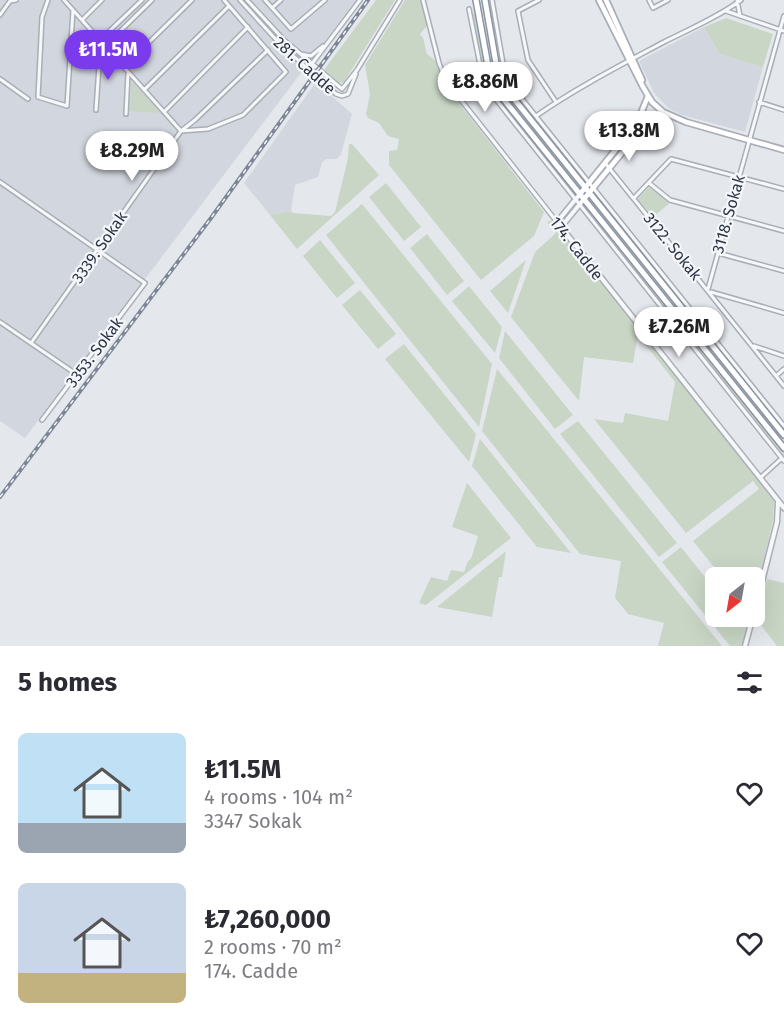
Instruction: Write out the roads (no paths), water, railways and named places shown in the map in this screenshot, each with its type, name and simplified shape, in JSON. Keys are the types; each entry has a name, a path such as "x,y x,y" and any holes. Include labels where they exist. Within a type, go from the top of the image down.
{"highway":[{"path":"485,0 497,69 504,85 589,188 784,435"},
{"path":"477,2 489,71 494,84 581,199 784,448"}],"main road":[{"path":"599,0 649,97 663,112 686,122 784,150"},
{"path":"606,0 631,60"},
{"path":"581,199 605,163 637,123 649,97"},
{"path":"589,188 639,132 663,112"}],"street":[{"path":"0,15 10,1 16,0"},
{"path":"64,0 181,131 213,127 243,115 286,72 224,0"},
{"path":"82,20 102,0"},
{"path":"96,110 100,40 142,0"},
{"path":"100,51 152,0"},
{"path":"124,68 192,0"},
{"name":"281. Cadde","path":"240,0 280,44 334,93 342,96 349,91 357,70"},
{"name":"281. Cadde","path":"247,0 298,53 341,89 357,70"},
{"path":"265,0 291,29 325,0"},
{"path":"272,8 281,0"},
{"path":"308,69 360,0"},
{"path":"357,70 400,0"},
{"name":"174. Cadde","path":"423,0 439,63 446,81 784,509"},
{"path":"492,0 506,76 589,188 784,426"},
{"path":"539,0 518,11 528,60 556,102"},
{"path":"649,0 653,8 668,0"},
{"path":"46,1 42,17 38,98 67,106 73,9"},
{"path":"731,1 733,5"},
{"path":"536,116 556,102 739,1 740,15"},
{"path":"144,90 229,6"},
{"path":"469,9 481,70 487,88 575,200"},
{"path":"726,10 782,30"},
{"name":"3118. Sokak","path":"709,291 784,16"},
{"path":"164,112 248,27"},
{"path":"298,53 311,56 329,40"},
{"name":"3339. Sokak","path":"31,343 181,131 268,50"},
{"path":"126,114 129,72"},
{"path":"0,79 28,99"},
{"path":"759,102 784,110"},
{"path":"634,198 671,159 784,189"},
{"name":"3122. Sokak","path":"605,163 784,386"},
{"path":"0,182 97,249"},
{"path":"648,183 670,200 784,231"},
{"path":"557,222 575,200 581,199"},
{"path":"561,227 581,199"},
{"path":"581,199 783,459 760,478"},
{"name":"3353. Sokak","path":"42,420 145,283 97,249"},
{"path":"718,253 784,271"},
{"path":"709,291 784,313"},
{"path":"0,323 76,374"},
{"path":"752,346 784,356"},
{"path":"776,376 784,369"},
{"path":"765,571 777,522 778,501"},
{"path":"777,522 784,509"},
{"path":"745,646 751,627"}],"railway":[{"path":"0,497 211,218 368,0"}]}
